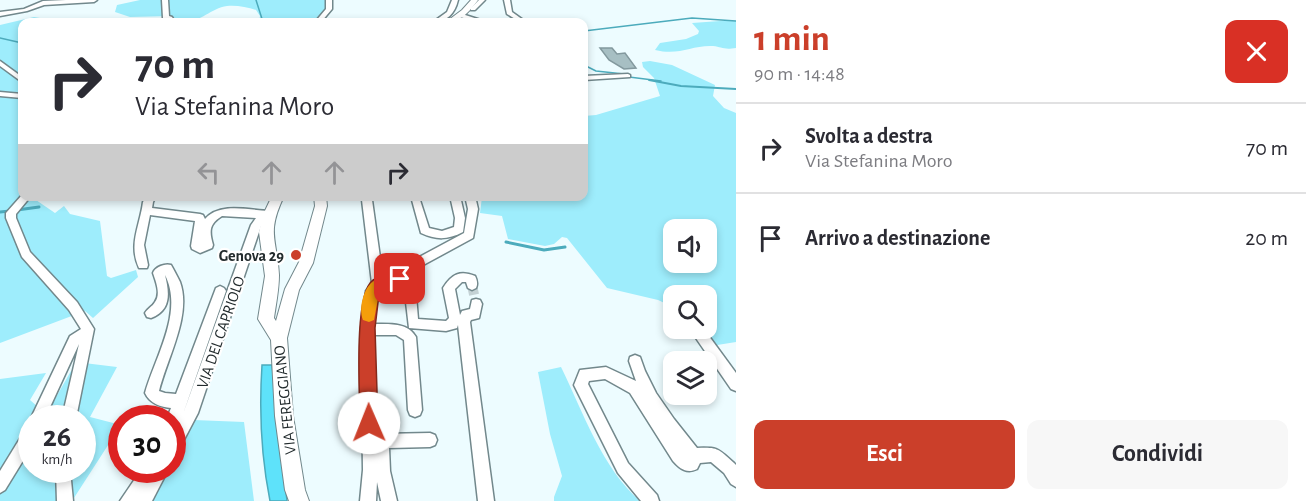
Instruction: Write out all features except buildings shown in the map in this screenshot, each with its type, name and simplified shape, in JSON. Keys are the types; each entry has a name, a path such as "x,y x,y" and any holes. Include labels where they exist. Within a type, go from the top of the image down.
{"street":[{"path":"69,0 77,1"},
{"path":"0,14 26,10 43,3 94,0"},
{"path":"165,0 166,18"},
{"path":"321,18 329,9 329,0"},
{"path":"442,18 451,12 455,0"},
{"path":"455,18 465,12 475,0"},
{"path":"473,9 482,0"},
{"path":"507,0 509,13 517,18"},
{"path":"462,16 469,18"},
{"path":"0,63 18,77"},
{"path":"588,80 603,78 603,76 628,76"},
{"path":"0,94 18,96"},
{"path":"22,201 11,213 11,218 26,254 73,306 88,328 72,405"},
{"path":"143,265 139,255 138,240 150,201"},
{"name":"VIA FEREGGIANO","path":"275,201 266,215 272,276 266,319 279,338 284,416 295,490 299,501"},
{"path":"279,338 292,289 306,263 320,201"},
{"path":"367,201 378,284"},
{"path":"417,201 424,230 440,236 451,235 459,229 460,218 455,201"},
{"path":"401,272 468,235 473,209 471,201"},
{"path":"147,211 200,218 196,246 201,249 208,245 204,232 210,218 215,214 222,212 266,215"},
{"name":"VIA DEL CAPRIOLO","path":"186,422 256,225 266,215"},
{"name":"VIA DEL CAPRIOLO","path":"151,314 157,309 165,291 158,273 167,268 176,286 178,298 175,320 152,393 154,397 181,400"},
{"path":"389,501 376,471 367,328 372,291 378,284 406,280 409,284 413,324 446,326 453,324 455,318 449,288 453,281 466,277 471,279 472,285"},
{"name":"VIA DEL CAPRIOLO","path":"179,405 220,291"},
{"path":"269,301 284,302 289,299"},
{"path":"476,304 475,314 466,315 464,322 486,501"},
{"path":"367,328 398,330 410,337 415,410"},
{"path":"44,405 74,340 88,332"},
{"path":"703,339 736,384"},
{"path":"635,361 638,375 679,438 694,456"},
{"path":"651,501 623,468 581,385 585,375 606,373 635,388 678,456 685,463 692,464 694,456"},
{"path":"368,501 381,441 430,440"},
{"path":"0,485 18,455"},
{"path":"694,456 714,455 729,468 736,479"},
{"path":"64,483 65,501"},
{"path":"128,501 141,483"},
{"path":"143,501 153,483"}],"shaded area":[{"path":"140,0 326,0 327,10 319,18 260,18 256,10 234,6 220,8 199,18 130,17 115,12 117,5"},
{"path":"18,21 18,201 37,201 55,213 64,206 70,214 100,221 107,276 111,278 136,270 138,277 93,318 85,311 0,343 0,25"},
{"path":"736,21 736,48 705,46 672,52 655,50 660,43 686,39 698,34 699,31 692,23"},
{"path":"642,62 672,65 715,85 713,96 724,108 736,113 736,342 711,346 706,339 717,339 717,285 663,285 663,302 607,288 567,238 562,237 554,244 545,246 508,239 502,216 480,213 482,201 588,201 588,116 660,96 654,78 643,67"},
{"path":"84,363 117,367 96,406 51,405 71,371"},
{"path":"262,365 272,365 287,501 270,501 262,433"},
{"path":"561,367 604,456 627,488 640,501 554,501 562,476 550,434 538,372"},
{"path":"46,373 30,400 36,405 18,405 18,447 0,476 0,379"},
{"path":"96,419 108,422 108,445 96,464"},
{"path":"194,420 244,422 254,501 151,501 161,483 186,483 186,435"},
{"path":"18,463 18,483 84,483 72,501 0,501 0,494"}],"waterway":[{"path":"256,0 262,18"},
{"path":"588,31 692,18 736,21"},
{"path":"0,38 18,42"},
{"path":"588,67 596,71 624,74"},
{"path":"629,77 661,81"},
{"path":"649,80 681,86 736,89"},
{"path":"17,210 39,207"},
{"path":"0,212 10,211"},
{"path":"506,242 544,250 565,247"}],"tunnel":[{"path":"472,285 476,304"}],"slow traffic":[{"path":"369,315 372,291 378,285"}],"place":[{"name":"Genova 29","path":"296,255"}],"route":[{"path":"369,423 367,328 372,291 378,284 400,279"}]}
